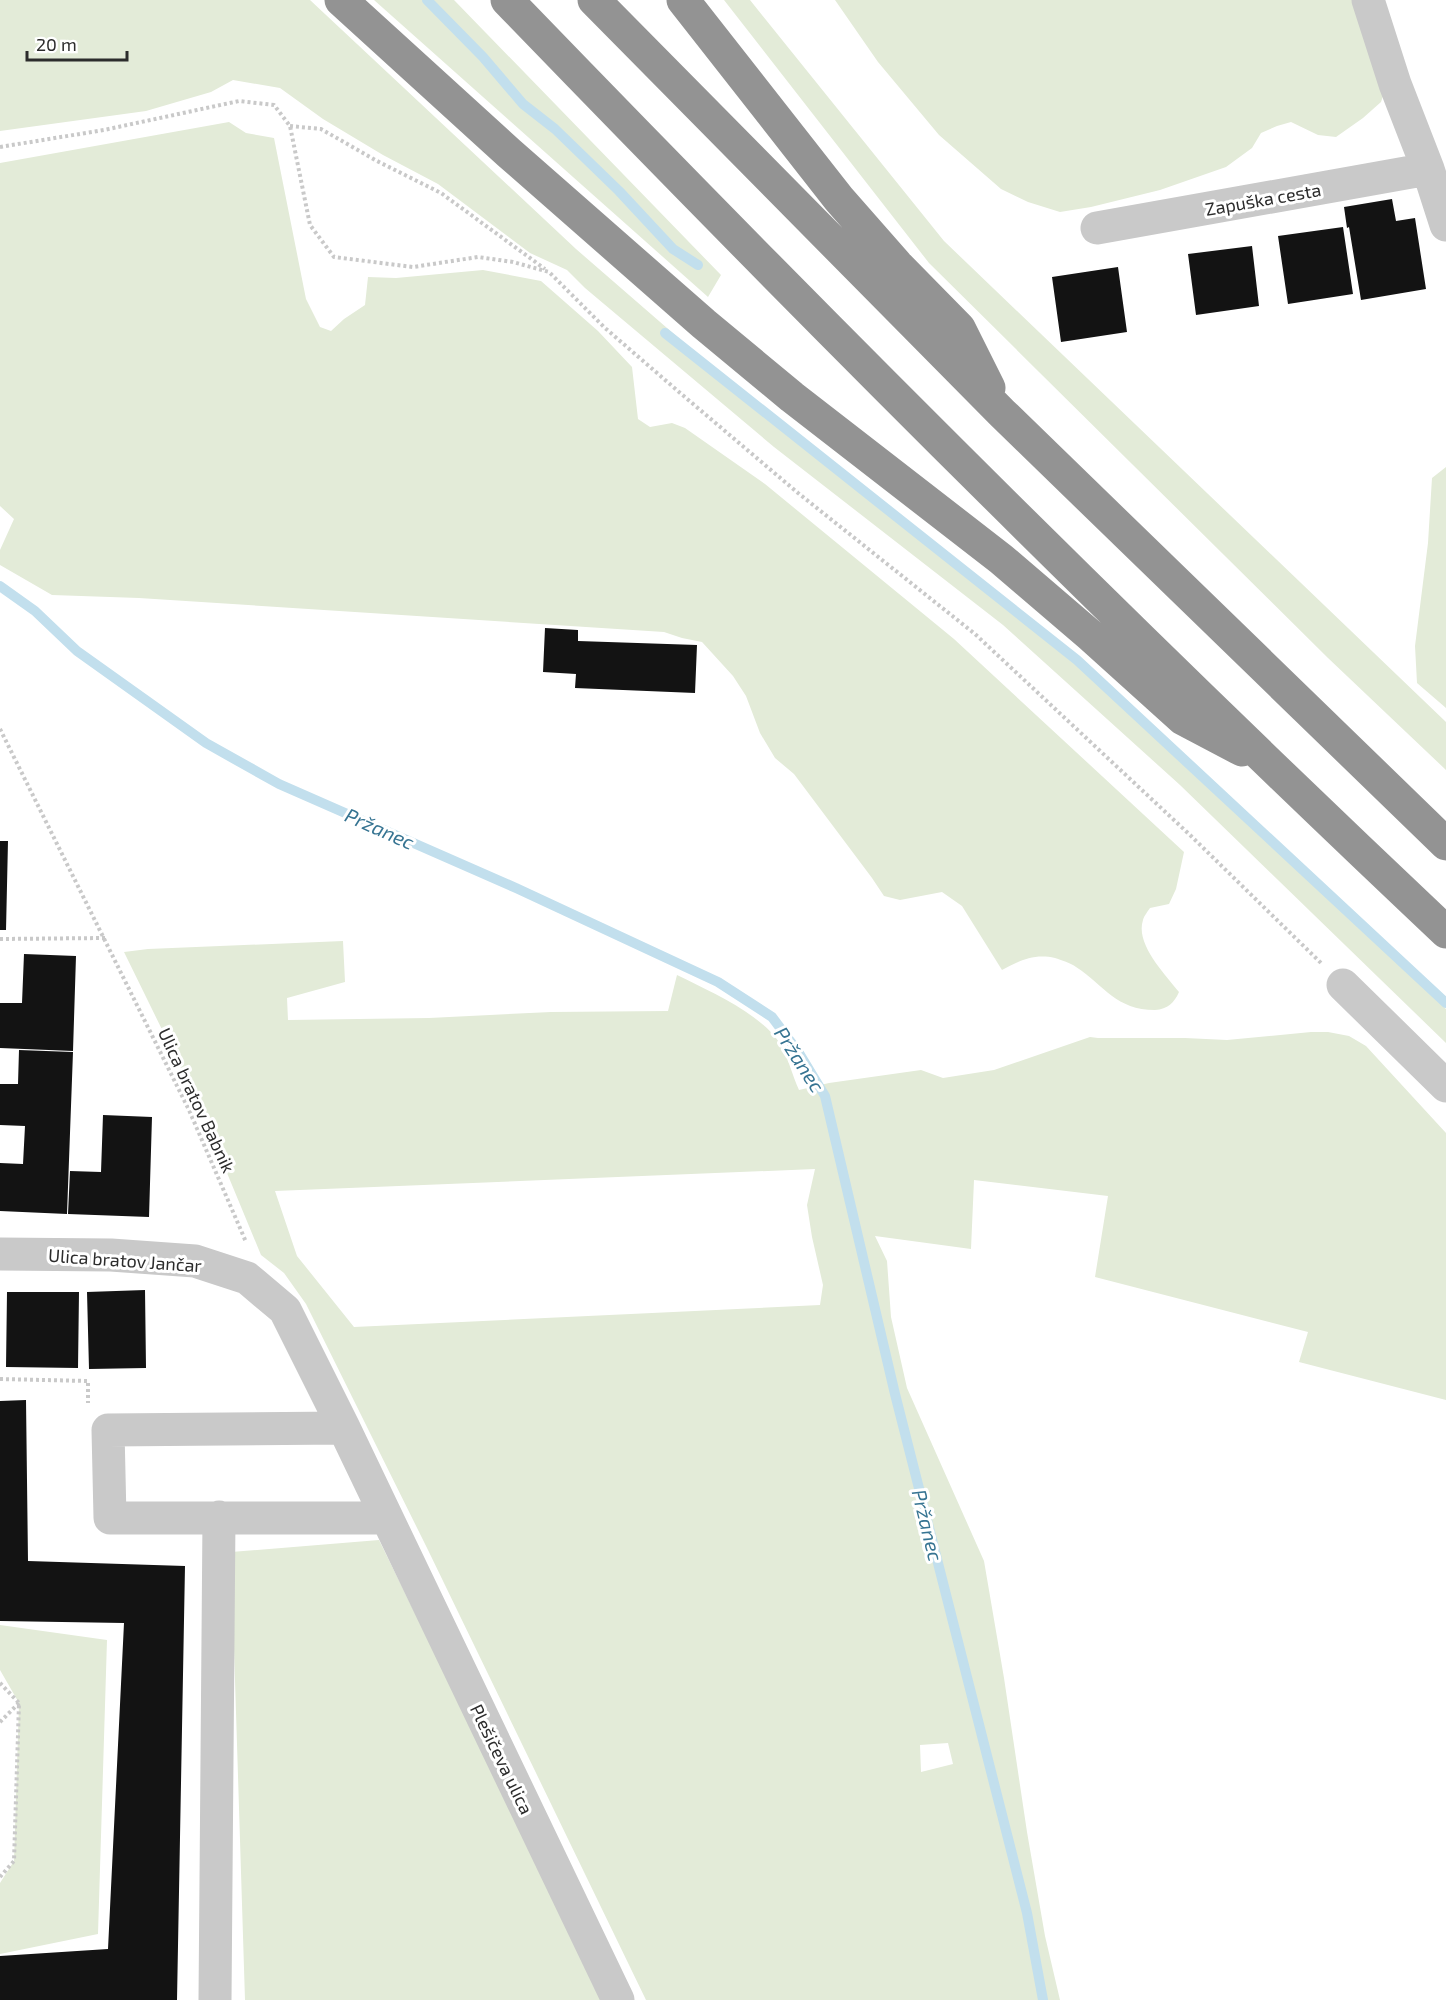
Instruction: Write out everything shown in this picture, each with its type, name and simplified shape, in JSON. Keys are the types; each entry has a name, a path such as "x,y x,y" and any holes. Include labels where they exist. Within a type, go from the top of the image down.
{"highway":[{"path":"341,0 526,169 704,324 792,397 1001,559 1183,719 1275,767"},
{"path":"507,0 682,181 952,452 1446,932"},
{"path":"594,0 1002,413 1446,844"},
{"path":"683,0 839,199 897,265 958,328 1002,413"}],"street":[{"path":"1368,0 1395,84 1428,169 1446,225"},
{"name":"Zapuška cesta","path":"1097,228 1428,169"},
{"path":"1343,985 1446,1086"},
{"name":"Ulica bratov Jančar","path":"0,1254 111,1255 195,1261 247,1278"},
{"name":"Plešičeva ulica","path":"247,1278 285,1310 344,1428 618,2000"},
{"path":"344,1428 108,1430 110,1518 386,1518"},
{"path":"215,2000 219,1517"}],"path":[{"path":"0,147 104,130 239,101 274,105 290,126 310,225 334,257 413,267 478,257 513,262 549,272"},
{"path":"290,126 321,129 377,161 441,193 549,272 605,328 679,392 798,493 975,634 1190,835 1343,985"},
{"name":"Ulica bratov Babnik","path":"0,729 189,1110 250,1250 247,1278"},
{"path":"0,939 105,938"},
{"path":"0,1379 87,1381 89,1431 108,1430"},
{"path":"0,1683 19,1702 14,1861 0,1877"},
{"path":"0,1722 19,1702"}],"green space":[{"path":"0,0 310,0 576,249 720,374 852,482 1011,605 1183,759 1446,1009 1446,1043 1180,785 1003,625 774,447 585,288 567,270 530,253 438,184 383,155 323,119 280,88 233,80 211,92 146,111 0,131"},
{"path":"374,0 454,0 721,275 708,297"},
{"path":"724,0 750,0 944,241 1446,722 1446,770 1328,658 929,263"},
{"path":"835,0 1356,0 1386,87 1381,102 1336,137 1318,135 1291,122 1261,133 1252,148 1226,167 1160,190 1060,212 1028,202 1001,189 939,135 878,62"},
{"path":"229,122 246,133 274,138 306,299 320,327 331,331 365,305 368,277 396,278 483,270 541,281 598,331 632,367 638,419 650,427 672,423 685,428 765,484 954,639 1184,852 1176,889 1169,904 1150,908 1144,918 1142,929 1147,949 1179,992 1173,1002 1167,1007 1155,1010 1130,1006 1112,996 1074,966 1055,958 1033,957 1002,970 962,906 942,892 900,900 884,896 794,774 775,758 760,733 746,696 733,676 702,642 664,632 139,598 52,595 0,565 0,550 14,519 0,506 0,163"},
{"path":"1446,467 1446,708 1417,683 1415,646 1428,543 1432,478"},
{"path":"343,941 345,982 287,998 288,1020 668,1011 677,975 732,1003 770,1031 782,1047 799,1090 829,1083 921,1070 943,1078 994,1070 1090,1037 1227,1040 1328,1032 1349,1036 1366,1046 1446,1133 1446,1400 1299,1362 1308,1332 1095,1277 1108,1196 974,1180 971,1249 875,1236 887,1261 891,1317 907,1388 984,1561 1045,1936 1060,2000 646,2000 306,1304 284,1273 261,1255 198,1103 124,952","holes":["815,1169 807,1205 823,1285 820,1305 354,1327 297,1256 275,1191","948,1743 953,1764 921,1772 920,1745"]},
{"path":"379,1540 605,2000 245,2000 231,1552"},
{"path":"0,1625 107,1640 98,1934 0,1954 0,1883 14,1861 19,1703 0,1670"}],"building":[{"path":"1392,199 1396,221 1415,218 1426,289 1361,300 1344,207"},
{"path":"1343,227 1353,294 1288,304 1278,236"},
{"path":"1252,246 1259,306 1196,315 1188,254"},
{"path":"1118,267 1127,332 1061,342 1052,277"},
{"path":"545,628 578,630 578,641 697,645 695,693 575,688 576,674 543,672"},
{"path":"0,841 8,841 6,930 0,930"},
{"path":"24,954 76,956 73,1051 0,1048 0,1003 22,1003"},
{"path":"19,1050 73,1052 67,1214 0,1211 0,1163 23,1164 25,1126 0,1125 0,1084 18,1084"},
{"path":"103,1115 152,1117 149,1217 68,1214 70,1171 101,1172"},
{"path":"145,1290 146,1368 89,1369 87,1292"},
{"path":"7,1292 79,1292 78,1368 6,1367"},
{"path":"26,1400 28,1561 185,1566 177,2000 0,2000 0,1956 108,1949 124,1623 0,1621 0,1401"}],"waterway":[{"path":"427,0 483,57 523,104 555,129 619,191 673,249 698,265"},
{"path":"665,333 1077,660 1446,1003"},
{"name":"Pržanec","path":"0,586 35,611 77,651 206,743 279,784 516,888 718,982 772,1017 799,1053 825,1096 895,1394 1027,1913 1043,2000"}]}
